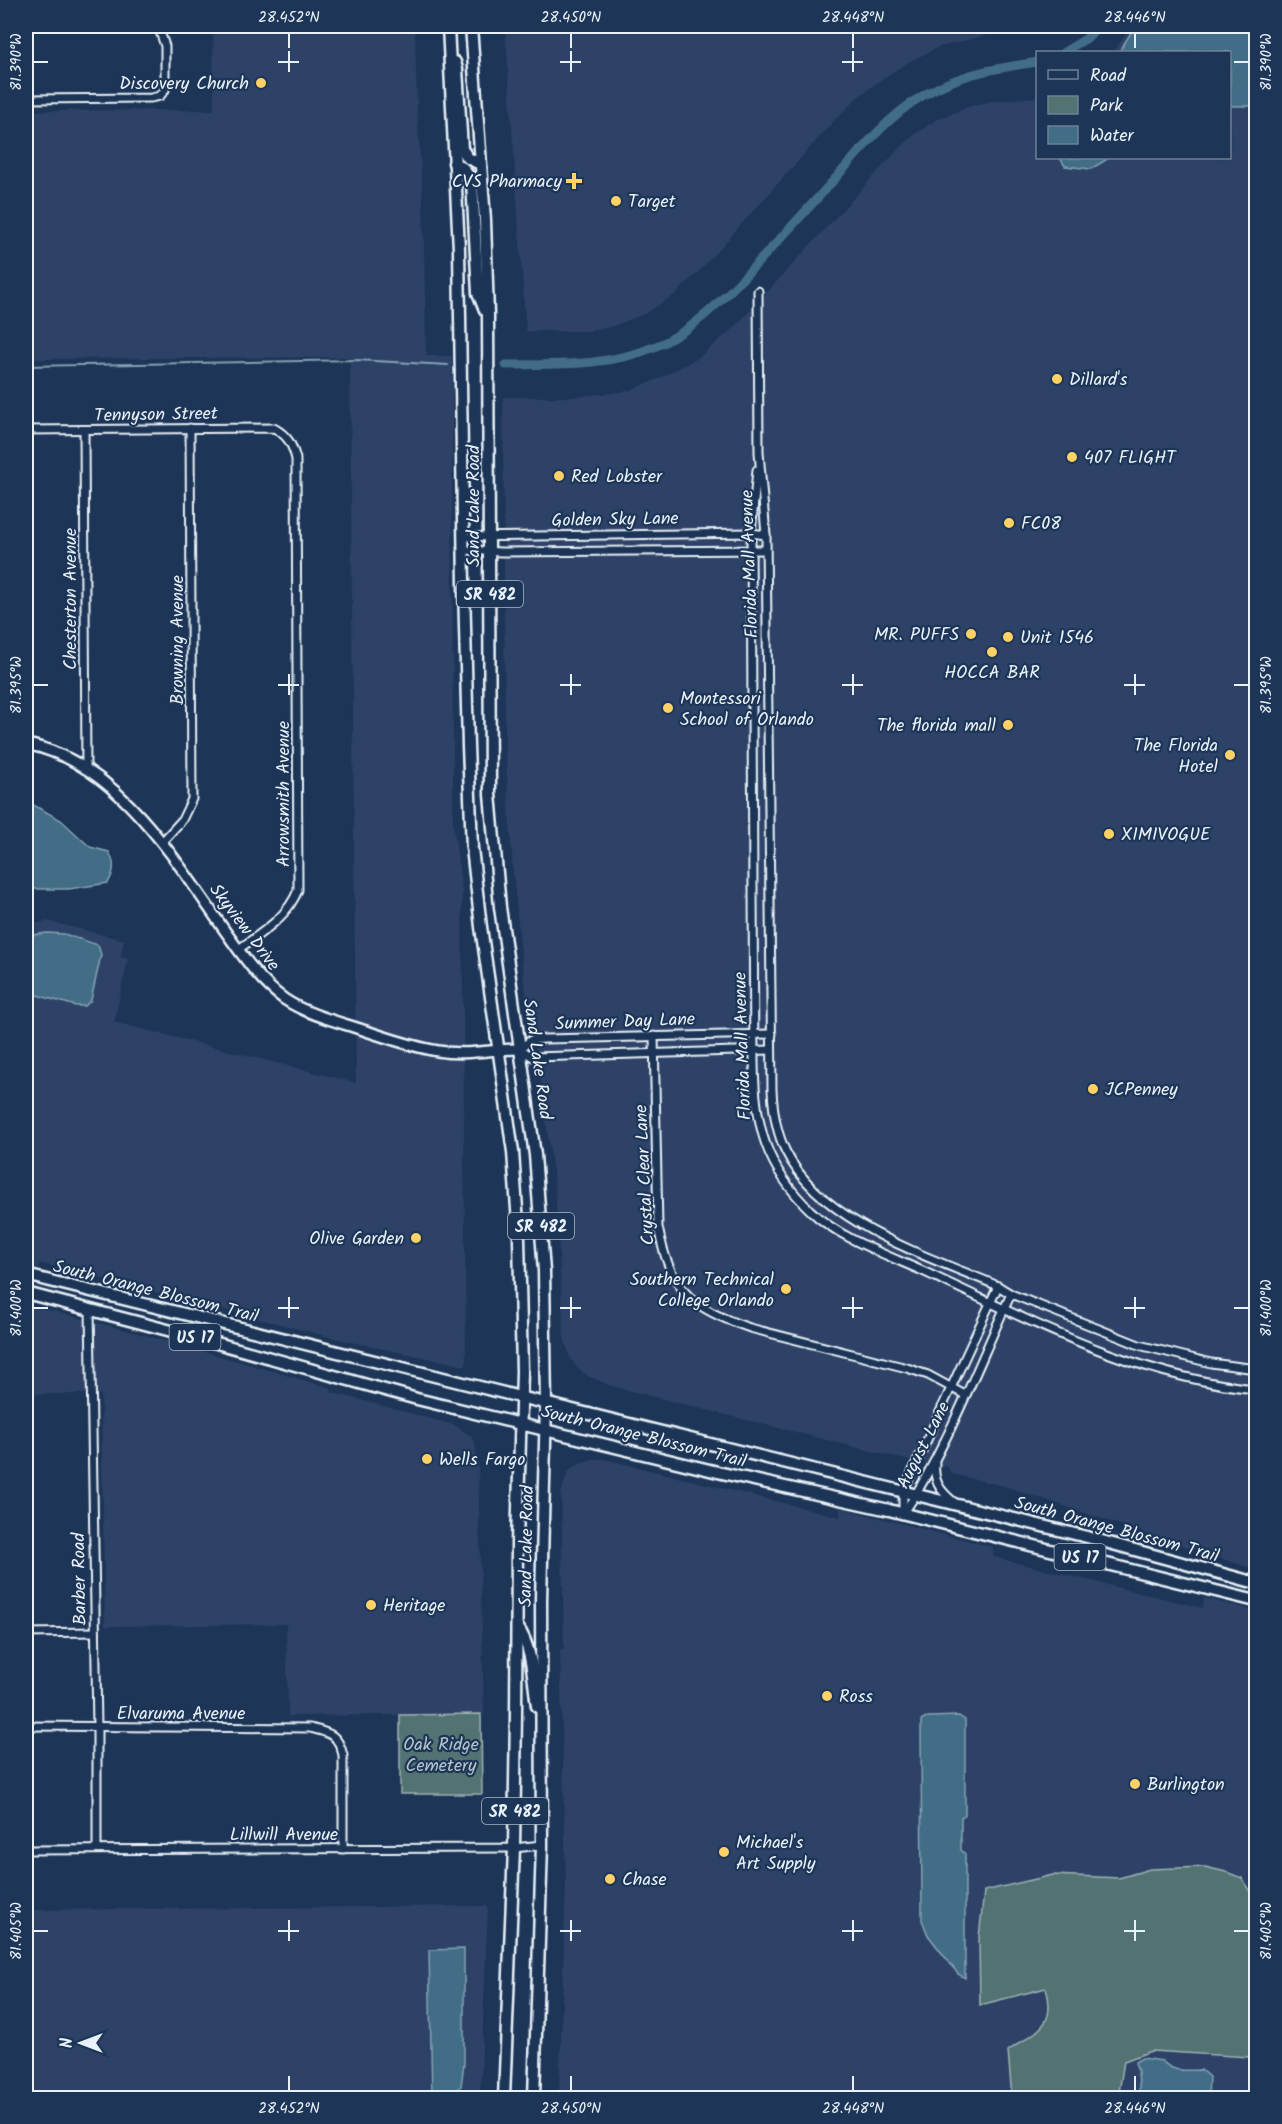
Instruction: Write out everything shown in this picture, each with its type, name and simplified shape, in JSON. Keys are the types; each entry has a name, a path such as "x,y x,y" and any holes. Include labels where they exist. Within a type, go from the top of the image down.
{"main road":[{"name":"Sand Lake Road","path":"448,26 462,337 464,550 472,848 517,1197 521,1398 514,1848 504,2098"},
{"name":"Sand Lake Road","path":"471,26 485,220 488,315 489,752 494,849 540,1205 544,1271 546,1404 541,1600 542,1845 534,2098"},
{"path":"448,42 457,69 462,149 468,158 480,164"},
{"path":"454,163 464,168 471,181 478,293 488,315"},
{"path":"472,848 494,849"},
{"name":"South Orange Blossom Trail","path":"26,1275 916,1495 1257,1582"},
{"path":"66,1303 78,1301 93,1292"},
{"name":"South Orange Blossom Trail","path":"26,1293 362,1385 1257,1601"},
{"path":"90,1309 103,1298 114,1297"},
{"path":"517,1626 524,1636 529,1651 543,1749"}],"street":[{"path":"26,99 160,96 165,90 165,46 158,26"},
{"name":"Florida Mall Avenue","path":"758,291 759,452 766,535 772,1104 777,1130 786,1154 806,1182 828,1203 855,1221 892,1240 998,1286 1011,1294 1139,1346 1212,1363 1257,1370"},
{"name":"Browning Avenue","path":"162,842 182,820 192,800 190,428"},
{"name":"Tennyson Street","path":"26,430 274,428 285,434"},
{"name":"Chesterton Avenue","path":"84,430 86,768"},
{"name":"Arrowsmith Avenue","path":"239,949 282,917 293,903 298,890 296,459 292,444 285,434"},
{"name":"Florida Mall Avenue","path":"759,452 751,533 754,1050 755,1091 761,1134 771,1158 812,1213 844,1234 1070,1339 1141,1366 1192,1379 1257,1389"},
{"name":"Golden Sky Lane","path":"464,537 751,533 766,535"},
{"name":"Golden Sky Lane","path":"464,550 490,552 766,550"},
{"path":"752,661 767,661"},
{"name":"Skyview Drive","path":"26,744 45,747 86,768 115,792 162,842 259,978 285,1000 324,1018 439,1051 520,1049"},
{"name":"Summer Day Lane","path":"771,1034 538,1039 531,1040 520,1049 533,1057 771,1050"},
{"name":"Crystal Clear Lane","path":"654,1036 658,1227 663,1255 681,1289 702,1308 724,1320 907,1368 951,1386 965,1395"},
{"name":"August Lane","path":"903,1514 903,1492 998,1286"},
{"name":"August Lane","path":"903,1514 935,1459 1011,1294"},
{"name":"Barber Road","path":"90,1309 97,1849"},
{"path":"935,1459 934,1472 937,1485 958,1506"},
{"path":"26,1633 95,1632"},
{"name":"Elvaruma Avenue","path":"26,1726 310,1728 335,1736 341,1745 343,1755 343,1849"},
{"name":"Lillwill Avenue","path":"26,1850 514,1848 542,1845"}],"shaded area":[{"path":"213,26 415,26 417,112 423,198 426,356 452,356 453,823 462,891 466,1366 346,1341 40,1263 38,1268 26,1265 26,926 47,921 124,940 120,957 128,959 114,1022 356,1083 350,357 26,359 26,111 214,110"},
{"path":"505,26 1045,26 1031,30 1000,32 939,47 883,78 857,98 832,123 704,266 676,294 646,313 614,326 588,331 526,331"},
{"name":"The florida mall","path":"1131,26 1256,26 1256,1570 1004,1486 952,1474 947,1466 906,1460 611,1386 578,1369 571,1360 564,1338 555,1188 539,1068 524,981 513,872 505,742 503,397 573,397 628,391 656,380 698,358 734,328 915,134 936,120 971,106 992,101 1036,97 1036,159 1231,159 1231,51 1115,51"},
{"path":"26,1304 331,1388 331,1392 454,1425 471,1436 475,1443 478,1464 484,1714 288,1716 286,1624 105,1626 101,1394 30,1394 30,1452 26,1452"},
{"path":"593,1459 604,1459 840,1517 840,1508 993,1547 993,1557 1203,1608 1204,1598 1256,1611 1256,2098 559,2098 566,1883 560,1649 564,1649 561,1493 568,1472 575,1466"},
{"path":"488,1906 480,2098 26,2098 26,1910"}],"green space":[{"name":"Oak Ridge Cemetery","path":"481,1714 482,1794 400,1794 400,1715"},
{"path":"1205,1867 1242,1878 1256,1899 1256,2039 1249,2057 1151,2051 1124,2061 1118,2098 1012,2098 1008,2051 1042,2026 1049,2011 1049,2001 1046,1988 980,2005 979,1938 984,1891 1053,1875 1119,1878 1150,1869"}],"water":[{"path":"1135,26 1256,26 1256,106 1231,106 1231,51 1120,51"},
{"path":"1061,159 1107,159 1091,169 1065,166"},
{"path":"26,801 61,820 90,847 109,852 113,867 108,883 69,889 28,889 26,891"},
{"path":"47,933 64,934 98,945 101,955 91,1000 85,1006 76,1006 26,992 26,936"},
{"path":"959,1716 965,1720 965,1815 961,1817 961,1850 965,1854 965,1978 958,1974 928,1935 922,1920 921,1721 928,1717"},
{"path":"464,1949 464,2063 461,2086 450,2098 432,2098 429,1950"},
{"path":"1142,2058 1162,2061 1175,2069 1201,2070 1209,2077 1208,2098 1140,2098 1135,2062"}],"waterway":[{"path":"1066,51 1087,38 1098,26"},
{"path":"506,365 562,364 618,358 654,347 680,334 726,296 868,142 907,106 949,82 999,68 1036,62"},
{"path":"26,366 356,360 448,365"}],"place":[{"name":"Discovery Church","path":"261,83"},
{"name":"CVS Pharmacy","path":"574,181"},
{"name":"Target","path":"616,201"},
{"name":"Dillard's","path":"1057,379"},
{"name":"407 FLIGHT","path":"1072,457"},
{"name":"Red Lobster","path":"559,476"},
{"name":"FC08","path":"1009,523"},
{"name":"MR. PUFFS","path":"971,634"},
{"name":"Unit 1546","path":"1008,637"},
{"name":"HOCCA BAR","path":"992,652"},
{"name":"Montessori School of Orlando","path":"668,708"},
{"name":"The florida mall","path":"1008,725"},
{"name":"The Florida Hotel","path":"1230,755"},
{"name":"XIMIVOGUE","path":"1109,834"},
{"name":"JCPenney","path":"1093,1089"},
{"name":"Olive Garden","path":"416,1238"},
{"name":"Southern Technical College Orlando","path":"786,1289"},
{"name":"Wells Fargo","path":"427,1459"},
{"name":"Heritage","path":"371,1605"},
{"name":"Ross","path":"827,1696"},
{"name":"Burlington","path":"1135,1784"},
{"name":"Michael's Art Supply","path":"724,1852"},
{"name":"Chase","path":"610,1879"}]}
